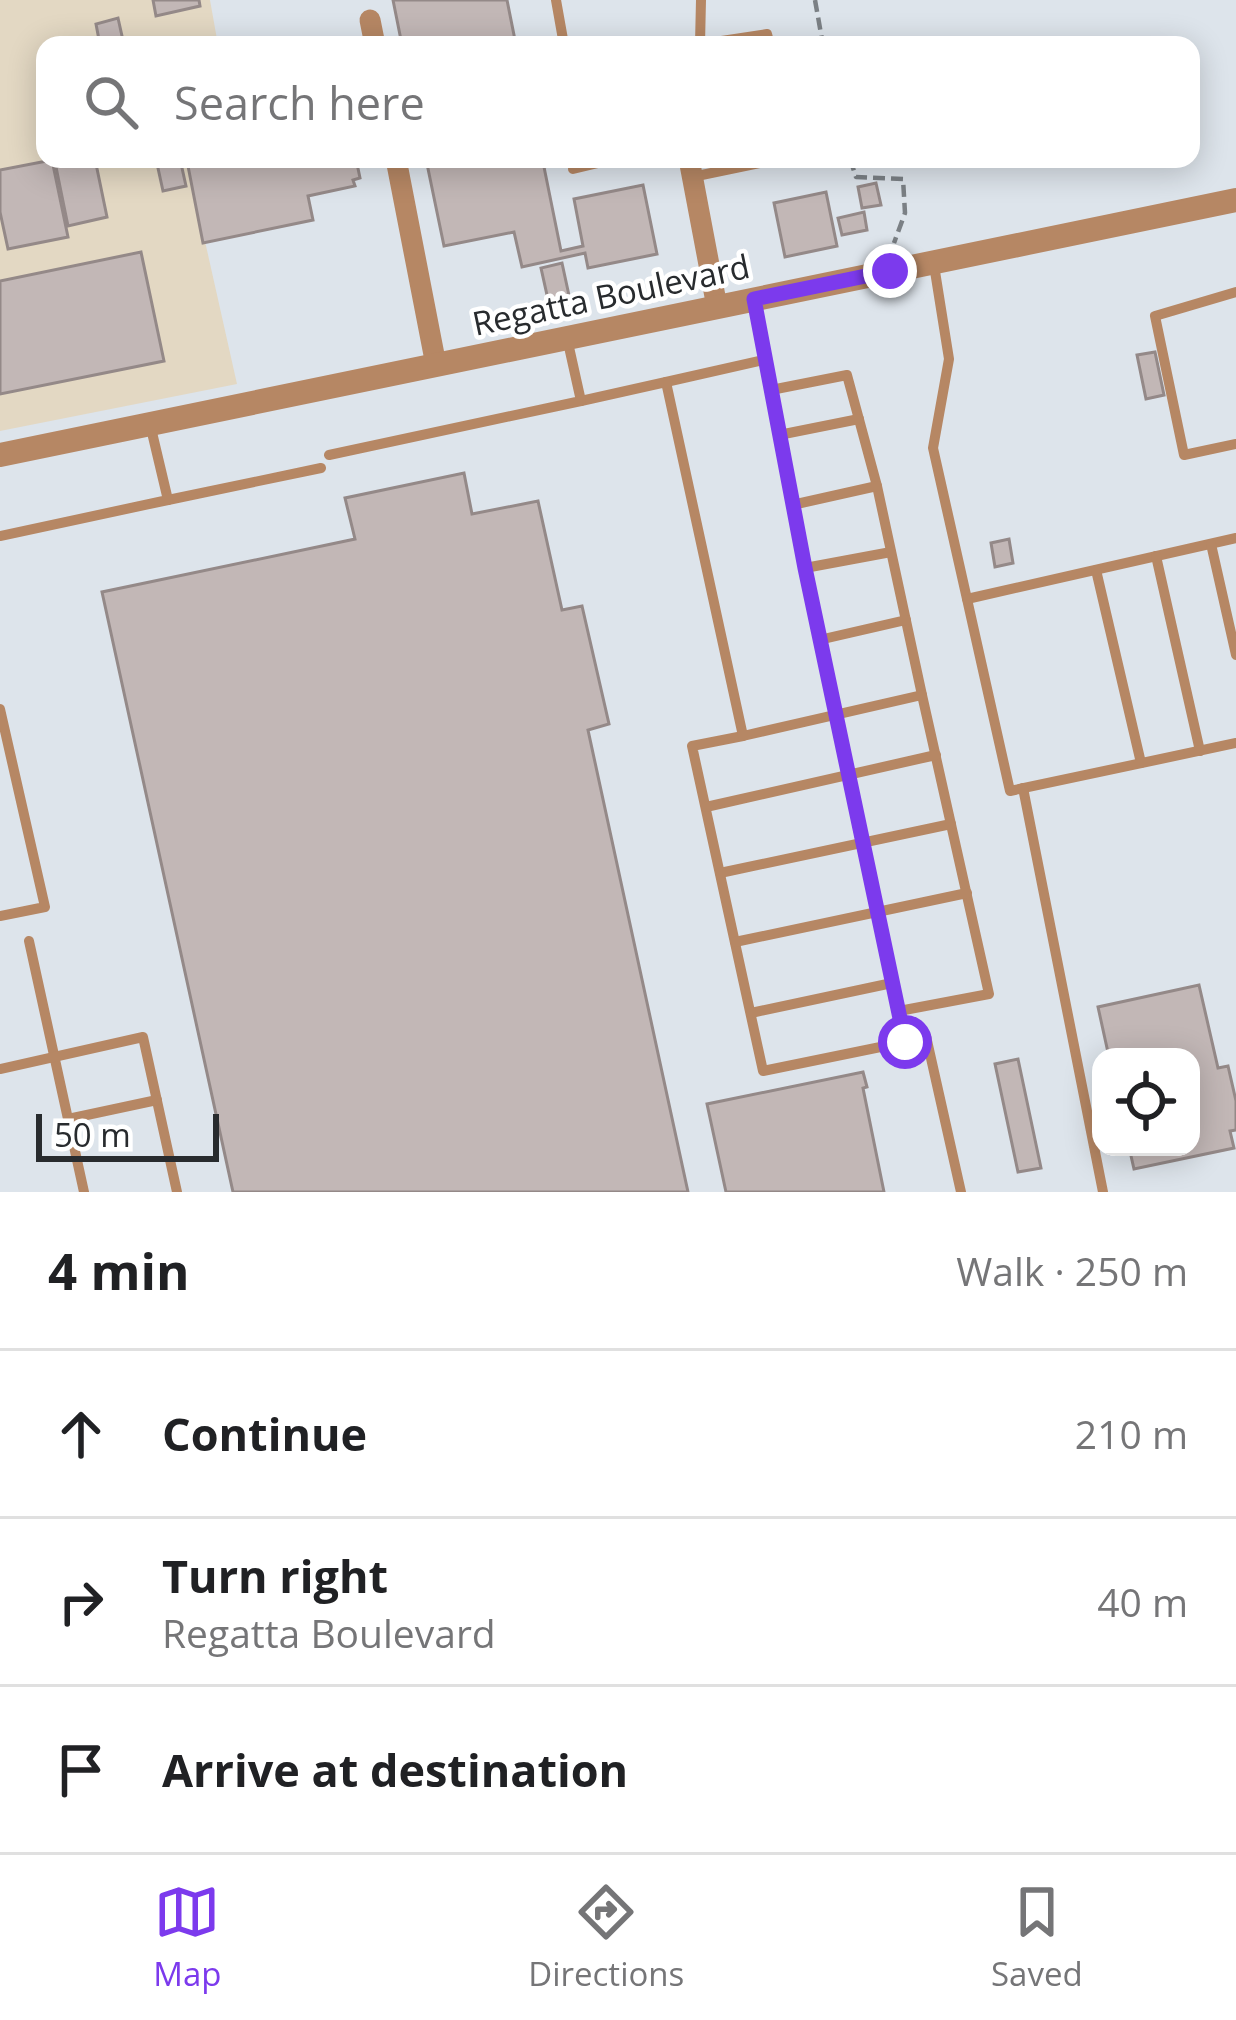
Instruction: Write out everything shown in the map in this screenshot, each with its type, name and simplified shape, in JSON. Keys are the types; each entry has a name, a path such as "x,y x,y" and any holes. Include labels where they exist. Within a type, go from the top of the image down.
{"street":[{"path":"399,168 436,365"},
{"path":"691,168 717,307"},
{"name":"Regatta Boulevard","path":"0,455 1236,200"}],"lane":[{"path":"556,0 562,36"},
{"path":"698,36 700,0"},
{"path":"572,169 576,168"},
{"path":"933,262 949,359 933,448 1010,790 1236,743"},
{"path":"1236,292 1155,316 1184,455 1236,444"},
{"path":"754,299 819,640 905,1042"},
{"path":"567,338 580,401"},
{"path":"329,455 764,360"},
{"path":"771,390 847,375 877,486 989,994 898,1011"},
{"path":"666,382 743,736"},
{"path":"779,435 859,419"},
{"path":"150,424 168,500"},
{"path":"0,536 321,468"},
{"path":"792,505 877,486"},
{"path":"967,599 1236,538"},
{"path":"1210,544 1236,655"},
{"path":"805,568 891,552"},
{"path":"1156,556 1200,751"},
{"path":"1096,570 1142,763"},
{"path":"819,640 906,620"},
{"path":"922,695 692,746 763,1071 926,1036 961,1192"},
{"path":"0,709 45,907 0,916"},
{"path":"706,807 936,755"},
{"path":"1023,788 1103,1192"},
{"path":"720,873 951,824"},
{"path":"735,942 967,893"},
{"path":"29,941 84,1192"},
{"path":"751,1013 892,982"},
{"path":"0,1069 143,1037 178,1192"},
{"path":"68,1119 158,1100"}],"path":[{"path":"814,0 822,36"},
{"path":"853,168 856,177 903,179 905,214 900,237 895,244 884,246 890,271"}],"shaded area":[{"path":"0,0 210,0 216,36 36,36 36,168 189,168 237,384 0,431"}],"building":[{"path":"153,0 199,0 200,6 156,16"},
{"path":"393,0 507,0 514,36 400,36"},
{"path":"118,18 122,36 98,36 96,24"},
{"path":"36,163 36,168 54,168 68,237 8,249 0,212 0,170"},
{"path":"56,168 97,168 107,217 68,226"},
{"path":"158,168 182,168 186,186 163,191"},
{"path":"188,168 358,168 360,178 353,180 355,186 308,196 313,220 203,243"},
{"path":"428,168 544,168 561,251 583,246 574,199 643,185 657,254 588,268 585,253 522,267 514,232 444,246"},
{"path":"876,183 881,205 862,208 858,187"},
{"path":"826,192 837,246 785,257 774,203"},
{"path":"864,212 867,230 842,235 838,218"},
{"path":"141,252 164,361 0,394 0,281"},
{"path":"562,263 570,300 549,304 541,268"},
{"path":"1155,352 1164,395 1146,399 1137,355"},
{"path":"464,473 472,514 538,501 562,610 582,606 609,724 588,730 688,1192 233,1192 102,592 355,539 345,498"},
{"path":"1009,539 1013,563 995,567 991,543"},
{"path":"1199,985 1218,1068 1228,1066 1236,1101 1236,1130 1230,1131 1234,1148 1200,1155 1200,1048 1107,1048 1098,1007"},
{"path":"1018,1059 1041,1168 1018,1172 995,1064"},
{"path":"863,1072 884,1192 726,1192 707,1104"},
{"path":"1131,1156 1196,1156 1134,1169"}],"route":[{"path":"890,271 754,299 905,1042"}]}
